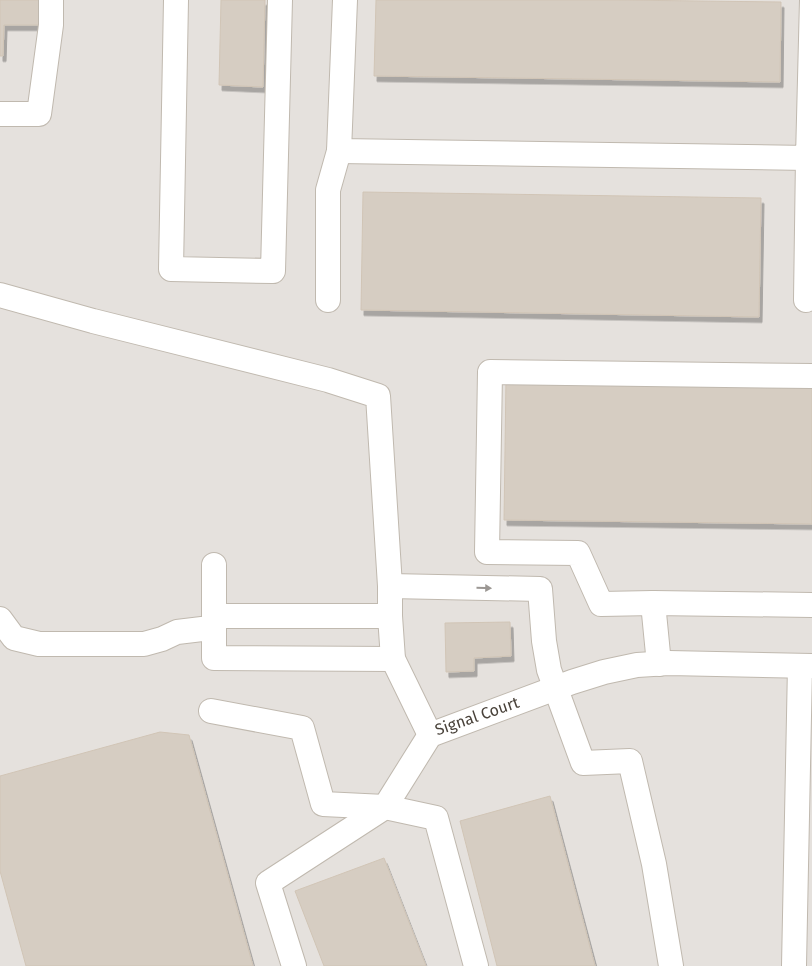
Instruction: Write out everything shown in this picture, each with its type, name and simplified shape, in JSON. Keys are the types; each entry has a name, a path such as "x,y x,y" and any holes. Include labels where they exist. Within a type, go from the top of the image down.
{"street":[{"path":"0,114 39,114 51,25 51,0"},
{"path":"176,0 171,269 273,271 280,0"},
{"path":"328,300 328,190 338,151 344,0"},
{"path":"806,300 812,0"},
{"path":"338,151 808,158"},
{"path":"0,295 93,321 328,380 378,396 393,659 214,658 214,566"},
{"path":"812,376 490,372 486,552 578,553 601,604 812,605"},
{"path":"390,586 540,590 544,641 549,670 583,764 630,761 654,864 671,966"},
{"path":"654,603 659,664"},
{"path":"0,619 14,638 38,644 144,644 177,632 202,629 214,622 390,616"},
{"name":"Signal Court","path":"393,659 430,735 604,672 669,663 806,666"},
{"path":"794,966 806,666"},
{"path":"212,711 302,728 323,804 385,807 436,818 476,966"},
{"path":"294,966 268,883 385,807 430,735"}],"shaded area":[{"path":"0,0 812,0 812,966 0,966"}],"building":[{"path":"0,0 41,0 41,25 4,25 3,56 0,56"},
{"path":"221,0 265,0 263,87 219,85"},
{"path":"376,0 781,2 780,82 374,76"},
{"path":"363,192 761,198 759,317 361,310"},
{"path":"506,378 812,382 812,524 504,520"},
{"path":"510,622 511,656 474,658 474,671 446,672 445,623"},
{"path":"160,732 189,735 253,966 26,966 0,871 0,776"},
{"path":"550,796 595,966 497,966 460,821"},
{"path":"384,858 426,966 324,966 295,891"}]}
